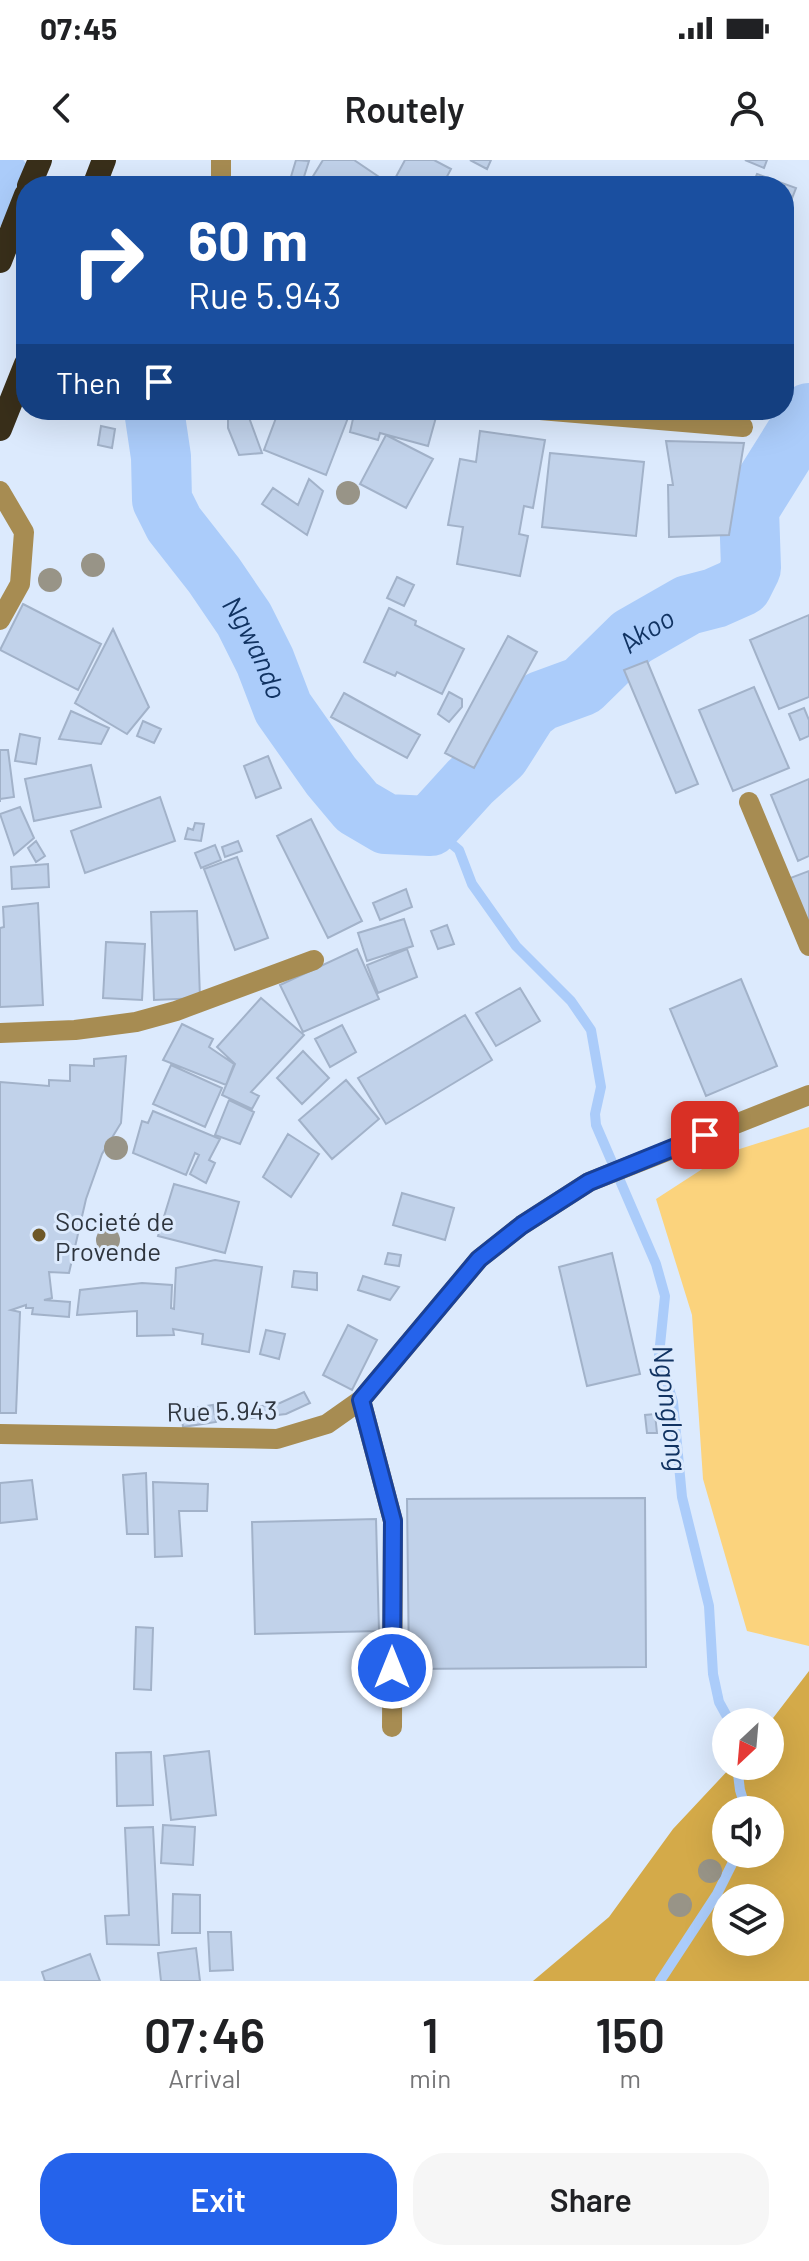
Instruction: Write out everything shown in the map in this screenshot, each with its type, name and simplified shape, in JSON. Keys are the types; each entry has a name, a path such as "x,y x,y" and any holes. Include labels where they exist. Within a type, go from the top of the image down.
{"highway":[{"path":"0,261 16,220"},
{"path":"0,429 16,389"}],"street":[{"path":"659,420 743,427"},
{"path":"0,491 24,532 20,584 0,620"},
{"path":"749,802 809,946"},
{"path":"0,1033 75,1030 136,1022 176,1011 314,960"},
{"name":"Rue 5.943","path":"0,1434 277,1439 327,1424 361,1400 479,1259 522,1225 589,1182 809,1095"},
{"path":"361,1400 393,1521 392,1727"}],"shaded area":[{"path":"809,1127 809,1646 747,1631 703,1479 692,1315 656,1199 727,1153"},
{"path":"809,1671 809,1981 533,1981 609,1917 673,1829 719,1780 784,1780 784,1708 781,1708"}],"building":[{"path":"296,160 309,161 304,176 291,176"},
{"path":"323,160 354,160 378,176 313,176"},
{"path":"405,160 434,160 451,169 447,176 396,176"},
{"path":"470,160 491,160 487,169"},
{"path":"745,160 767,160 764,168"},
{"path":"228,420 250,420 262,453 239,455"},
{"path":"275,420 347,420 326,475 264,450"},
{"path":"353,420 435,420 428,446 380,433 378,440 350,432"},
{"path":"101,426 115,429 112,448 98,445"},
{"path":"480,431 545,440 533,508 524,506 519,534 528,536 520,576 457,564 463,527 448,525 460,459 476,462"},
{"path":"386,435 433,459 406,508 360,484"},
{"path":"666,441 744,443 729,535 669,537 668,485 673,485"},
{"path":"550,453 644,462 636,536 542,527"},
{"path":"309,479 323,491 307,535 262,504 273,488 298,505"},
{"path":"397,577 414,585 404,606 387,598"},
{"path":"23,604 101,644 78,690 0,650"},
{"path":"389,608 416,621 415,625 464,649 442,694 397,672 395,676 364,662"},
{"path":"809,615 809,697 779,709 750,640"},
{"path":"113,629 149,707 127,734 75,703"},
{"path":"508,636 537,652 474,768 445,753"},
{"path":"647,661 698,784 676,793 624,670"},
{"path":"754,687 789,768 733,791 699,710"},
{"path":"449,692 462,699 462,707 449,722 438,714"},
{"path":"344,693 420,735 407,758 331,717"},
{"path":"804,708 809,720 809,736 800,740 789,714"},
{"path":"71,711 109,728 101,744 59,739"},
{"path":"143,721 161,729 154,743 137,736"},
{"path":"20,734 40,738 36,764 15,761"},
{"path":"0,750 8,750 14,797 0,799"},
{"path":"268,756 281,788 256,798 244,766"},
{"path":"91,765 101,807 34,821 25,779"},
{"path":"809,779 809,856 798,861 771,795"},
{"path":"160,797 175,841 85,873 71,831"},
{"path":"20,807 34,838 14,855 0,814"},
{"path":"311,819 362,921 328,938 277,836"},
{"path":"195,823 204,824 201,841 185,839 188,828 193,830"},
{"path":"36,841 45,856 36,862 28,848"},
{"path":"238,841 242,851 225,857 222,847"},
{"path":"215,845 221,860 201,868 195,853"},
{"path":"237,857 268,938 235,950 204,869"},
{"path":"48,864 49,887 12,889 11,867"},
{"path":"809,871 809,938 785,880"},
{"path":"406,889 412,907 380,920 373,903"},
{"path":"38,903 43,1005 0,1007 3,907"},
{"path":"197,911 200,998 154,1000 151,912"},
{"path":"404,919 413,946 367,961 358,933"},
{"path":"447,925 454,944 438,949 431,931"},
{"path":"106,942 145,944 142,1000 103,998"},
{"path":"357,949 379,999 303,1032 280,985"},
{"path":"407,949 417,977 378,993 367,965"},
{"path":"741,979 777,1066 706,1096 670,1009"},
{"path":"520,988 540,1021 496,1046 476,1013"},
{"path":"261,998 304,1035 251,1092 259,1096 252,1109 222,1095 235,1064 217,1047"},
{"path":"465,1015 492,1060 386,1124 358,1078"},
{"path":"182,1024 213,1039 209,1047 234,1064 226,1085 163,1060"},
{"path":"342,1025 356,1052 330,1067 315,1039"},
{"path":"303,1051 329,1078 302,1104 277,1078"},
{"name":"Societé de Provende","path":"126,1056 121,1123 102,1154 86,1199 69,1273 49,1272 52,1298 44,1300 70,1302 69,1317 32,1314 33,1308 26,1308 26,1305 11,1310 20,1312 16,1413 0,1413 0,1082 49,1086 49,1080 70,1081 70,1065 94,1066 94,1059"},
{"path":"171,1065 222,1088 205,1127 153,1104"},
{"path":"346,1080 379,1119 332,1159 299,1120"},
{"path":"229,1100 254,1112 240,1144 215,1135"},
{"path":"153,1111 220,1139 209,1160 215,1163 206,1183 190,1174 199,1155 195,1153 186,1175 133,1153 142,1121 148,1123"},
{"path":"288,1134 319,1154 291,1197 263,1177"},
{"path":"174,1184 239,1202 225,1253 158,1236"},
{"path":"402,1193 454,1208 445,1240 393,1225"},
{"path":"388,1253 401,1255 399,1266 385,1264"},
{"path":"612,1253 640,1374 587,1386 559,1267"},
{"path":"215,1260 262,1267 249,1352 202,1344 203,1334 173,1329 174,1335 137,1336 137,1311 77,1315 80,1290 142,1283 172,1285 171,1308 174,1309 176,1268"},
{"path":"294,1271 317,1273 317,1290 292,1287"},
{"path":"363,1276 399,1287 390,1300 358,1290"},
{"path":"348,1325 377,1340 352,1390 323,1375"},
{"path":"266,1330 285,1334 279,1359 260,1354"},
{"path":"304,1392 310,1403 286,1414 243,1419 243,1409 280,1403"},
{"path":"213,1405 216,1422 183,1427 181,1410"},
{"path":"655,1414 657,1433 647,1433 645,1415"},
{"path":"146,1473 148,1534 127,1534 123,1475"},
{"path":"32,1480 37,1519 0,1523 0,1483"},
{"path":"153,1482 208,1484 207,1511 179,1511 182,1556 155,1557"},
{"path":"645,1498 646,1667 409,1669 407,1499"},
{"path":"376,1519 379,1631 255,1634 252,1522"},
{"path":"136,1627 153,1628 151,1690 134,1689"},
{"path":"209,1751 216,1815 171,1820 164,1756"},
{"path":"151,1752 153,1805 117,1806 116,1753"},
{"path":"163,1825 195,1827 193,1865 161,1863"},
{"path":"153,1827 159,1945 107,1944 105,1916 129,1915 125,1828"},
{"path":"173,1894 200,1895 200,1933 172,1933"},
{"path":"208,1932 231,1932 233,1970 210,1971"},
{"path":"196,1948 200,1981 161,1981 158,1953"},
{"path":"90,1954 100,1981 45,1981 42,1972"}],"waterway":[{"name":"Ngwando","path":"0,179 16,198"},
{"name":"Akoo","path":"155,420 161,457 162,500 174,524 244,619 283,708 357,807 386,824 430,826 470,782 500,755 528,711 541,701 582,686 632,637 688,605 742,586 751,568 749,509 809,413"},
{"name":"Ngonglong","path":"430,826 459,850 472,884 516,946 571,1001 591,1030 601,1087 595,1114 596,1125 656,1264 665,1296 659,1355 673,1402 682,1497 709,1606 713,1674 722,1708"},
{"name":"Ngonglong","path":"739,1780 742,1796"},
{"name":"Ngonglong","path":"660,1981 717,1894 730,1868"}],"place":[{"name":"Societé de Provende","path":"39,1235"}],"route":[{"path":"392,1668 393,1521 361,1400 479,1259 522,1225 589,1182 705,1135"}]}
